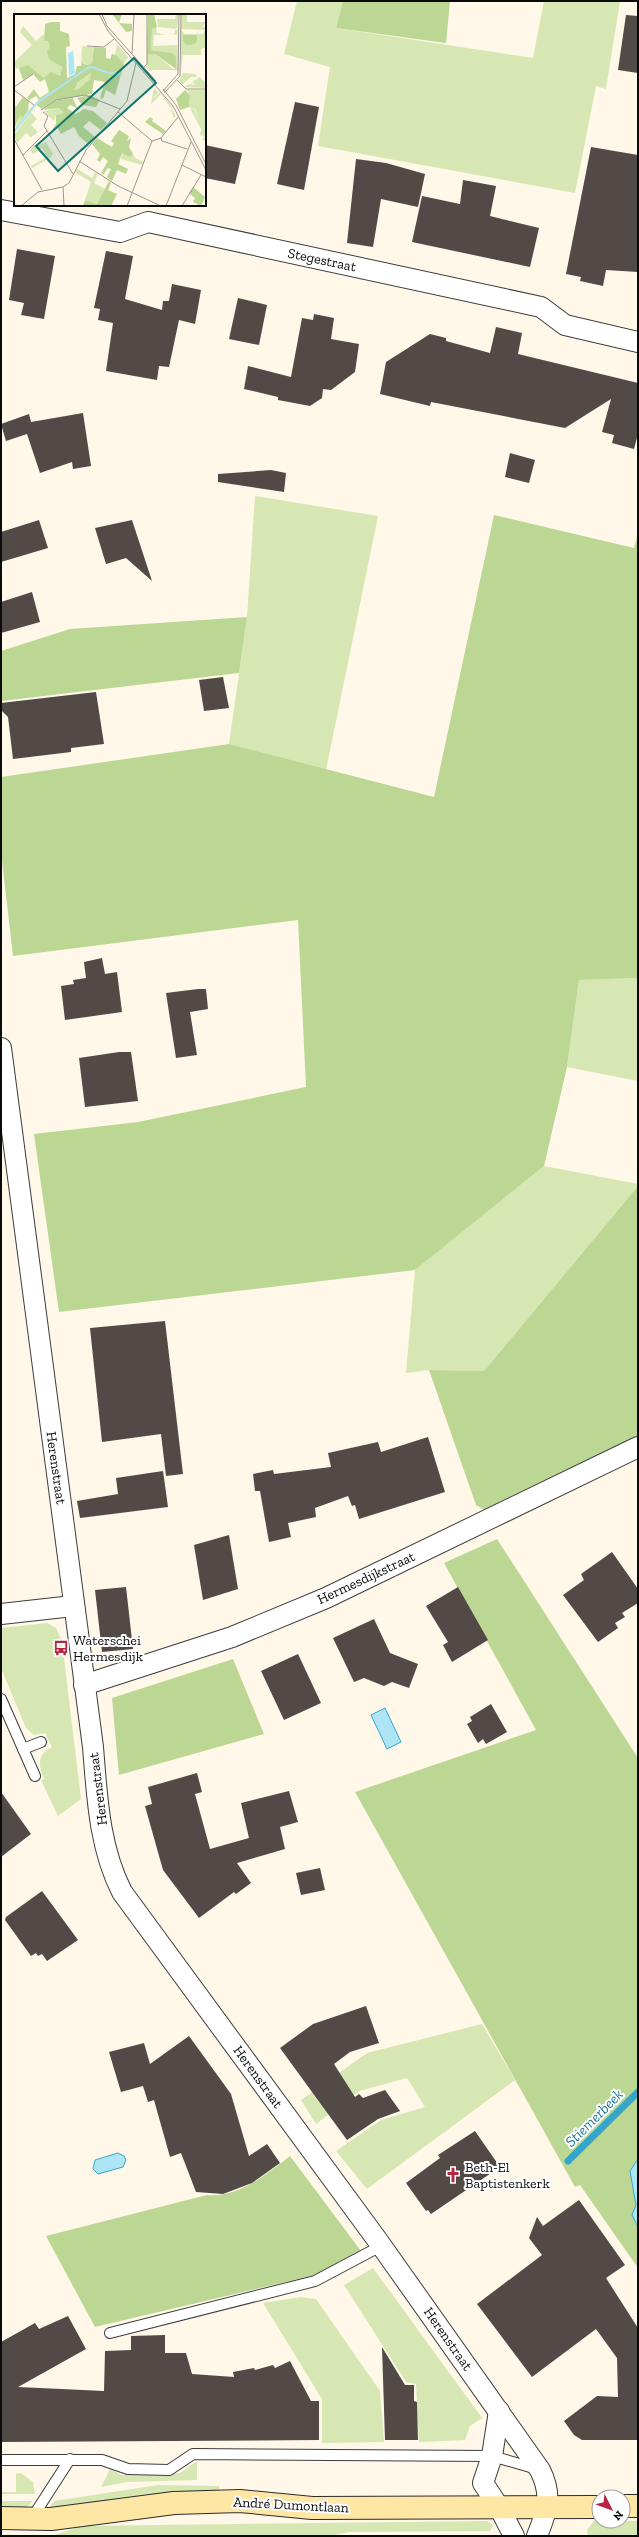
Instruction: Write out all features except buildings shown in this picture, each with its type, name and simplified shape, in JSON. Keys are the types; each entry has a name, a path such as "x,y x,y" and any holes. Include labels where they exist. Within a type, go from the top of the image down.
{"main road":[{"name":"André Dumontlaan","path":"1,2518 51,2519 174,2503 226,2502 312,2508 465,2506 500,2509 591,2507"}],"street":[{"name":"Stegestraat","path":"1,210 120,232 148,222 541,307 565,325 638,342"},
{"name":"Herenstraat","path":"1,1048 84,1685 100,1820 113,1875 122,1892 381,2246 540,2470 546,2481 548,2508 537,2536"},
{"name":"Hermesdijkstraat","path":"84,1685 232,1637 326,1598 638,1447"},
{"path":"1,1614 73,1606"},
{"path":"499,2411 492,2456 483,2483 500,2509 514,2536"}],"lane":[{"path":"1,1698 35,1776"},
{"path":"23,1749 41,1742"},
{"path":"110,2333 315,2281 381,2246"},
{"path":"1,2460 102,2460 128,2469 169,2470 193,2454 492,2456 540,2470"},
{"path":"32,2518 70,2459"}],"green space":[{"path":"297,1 343,1 336,28 533,58 544,1 620,1 606,89 596,86 575,193 318,146 330,67 284,54"},
{"path":"343,1 450,1 446,43 336,28"},
{"path":"255,496 378,516 326,770 229,744 247,617"},
{"path":"494,515 634,548 638,534 638,978 579,980 567,1067 544,1166 415,1270 59,1312 34,1134 138,1122 306,1087 298,920 13,956 1,852 1,777 229,744 434,797"},
{"path":"247,617 239,673 1,701 1,651 70,629"},
{"path":"638,978 638,1081 567,1067 579,980"},
{"path":"544,1166 638,1184 638,1186 484,1371 429,1370 406,1373 415,1270"},
{"path":"638,1186 638,1438 486,1511 476,1505 429,1370 484,1371"},
{"path":"497,1539 638,1758 638,2159 630,2171 636,2205 632,2215 638,2227 638,2268 580,2185 575,2187 355,1792 536,1730 444,1563"},
{"path":"47,1623 56,1628 62,1642 81,1799 58,1816 41,1780 44,1779 40,1765 41,1757 52,1747 45,1733 34,1735 26,1728 1,1668 1,1628"},
{"path":"233,1659 264,1734 119,1775 112,1698"},
{"path":"482,2024 515,2080 367,2189 336,2151 381,2120 425,2107 407,2078 359,2091 316,2124 301,2100 367,2053"},
{"path":"290,2156 361,2251 315,2275 95,2327 46,2236 207,2195 230,2193 251,2184"},
{"path":"373,2268 482,2418 470,2426 465,2440 419,2442 416,2384 406,2382 344,2285"},
{"path":"301,2297 316,2299 380,2391 384,2442 322,2443 322,2399 263,2303"},
{"path":"197,2461 197,2480 127,2482 101,2487 110,2469 122,2475 180,2473"},
{"path":"21,2473 33,2482 35,2494 1,2494 1,2492 16,2492 16,2474"},
{"path":"158,2485 219,2486 220,2495 49,2508 54,2501"},
{"path":"1,2501 33,2501 27,2507 1,2509"},
{"path":"487,2521 493,2525 490,2531 349,2532 330,2536 52,2536 81,2526"},
{"path":"631,2521 638,2521 638,2536 588,2536 587,2530 591,2525 591,2529 631,2529"}],"water":[{"path":"385,1708 401,1742 387,1749 371,1715"},
{"path":"118,2153 124,2156 126,2160 123,2167 98,2174 93,2169 95,2160"},
{"path":"638,2159 638,2227 632,2215 636,2205 630,2171"}],"waterway":[{"name":"Stiemerbeek","path":"568,2161 638,2092"}],"place":[{"name":"Waterschei Hermesdijk","path":"61,1648"},
{"name":"Beth-El Baptistenkerk","path":"453,2175"}]}
